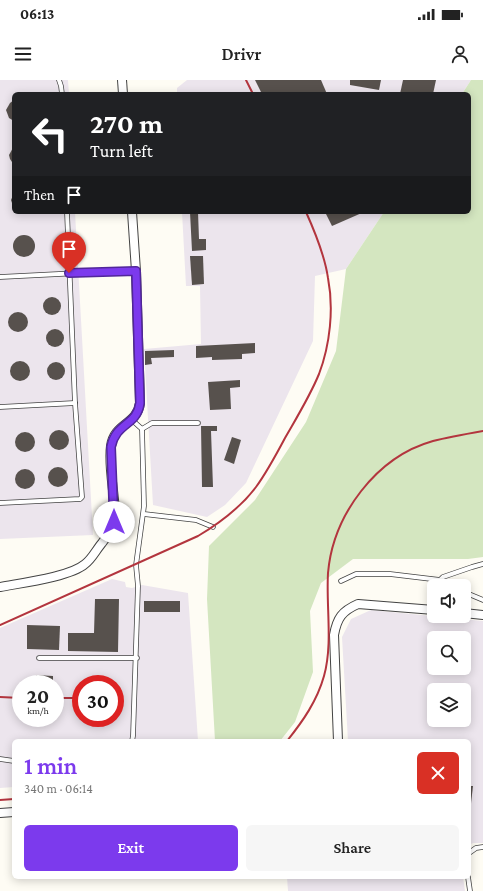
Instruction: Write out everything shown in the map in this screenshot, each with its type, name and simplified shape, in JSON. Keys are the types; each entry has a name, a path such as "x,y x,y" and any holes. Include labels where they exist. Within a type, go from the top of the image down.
{"street":[{"path":"122,80 123,92"},
{"path":"0,587 79,569 89,560 109,533 114,522 111,453 112,440 119,429 137,415 140,403 136,271 132,214"},
{"path":"338,739 334,636 336,625 341,616 358,604 427,609"},
{"path":"471,614 483,615"},
{"path":"0,813 12,812"}],"lane":[{"path":"59,80 62,92"},
{"path":"0,503 80,499 82,497 75,403 67,214"},
{"path":"0,277 136,271"},
{"path":"0,407 75,403"},
{"path":"132,420 142,429 144,514 136,565 138,586 137,658 132,739"},
{"path":"142,429 152,423 198,423"},
{"path":"144,514 196,520 213,528"},
{"path":"441,579 443,577 483,564"},
{"path":"340,581 356,574 390,574 432,579"},
{"path":"471,595 483,600"},
{"path":"39,658 137,658"},
{"path":"0,759 12,761"},
{"path":"471,852 476,848 483,847"},
{"path":"468,879 470,891"}],"shaded area":[{"path":"0,80 68,80 69,92 12,92 12,214 75,214 93,535 0,539"},
{"path":"187,80 471,80 463,92 177,92 177,88"},
{"path":"182,214 383,214 346,269 315,276 313,341 246,483 225,505 207,517 153,505 144,349 201,344 200,286 186,286"},
{"path":"112,579 125,582 126,587 132,588 142,585 188,593 198,739 12,739 12,787 0,788 0,628"},
{"path":"371,610 427,616 427,623 471,623 471,620 483,621 483,843 471,844 471,739 348,739 342,637 351,619"},
{"path":"287,879 463,879 465,891 288,891"}],"green space":[{"path":"471,80 483,80 483,557 468,559 353,559 321,583 310,611 313,672 295,722 282,739 215,739 207,599 209,546 255,500 306,422 336,351 346,269 383,214 471,214 471,92 463,92"}],"building":[{"path":"255,80 321,80 326,92 261,92"},
{"path":"350,80 381,80 379,90 350,85"},
{"path":"403,80 436,80 433,92 400,92"},
{"path":"12,102 12,120 9,118 6,110"},
{"path":"12,150 12,162 10,159 9,155"},
{"path":"190,214 198,214 199,239 206,239 206,250 192,251"},
{"path":"326,214 359,214 332,226"},
{"path":"24,235 32,238 35,246 32,254 24,257 16,254 13,246 16,238"},
{"path":"190,256 203,256 204,284 192,285"},
{"path":"48,297 56,297 61,302 59,313 56,315 48,315 43,310 43,302"},
{"path":"18,312 25,315 28,322 25,329 18,332 11,329 8,322 11,315"},
{"path":"51,329 59,329 64,334 62,345 59,347 51,347 46,342 46,334"},
{"path":"255,343 255,353 242,354 242,359 212,360 212,357 196,358 196,346"},
{"path":"174,350 174,357 151,358 152,364 145,365 145,351"},
{"path":"20,361 27,364 30,371 27,378 20,381 13,378 10,371 13,364"},
{"path":"52,362 60,362 65,367 63,378 60,380 52,380 47,375 47,367"},
{"path":"240,380 240,387 230,388 231,409 210,410 208,382"},
{"path":"201,426 217,426 217,431 211,431 213,487 202,487"},
{"path":"59,430 66,433 69,440 66,447 59,450 52,447 49,440 52,433"},
{"path":"25,432 32,435 35,442 32,449 25,452 18,449 15,442 18,435"},
{"path":"232,437 241,440 234,464 224,460"},
{"path":"58,467 65,470 68,477 65,484 58,487 51,484 48,477 51,470"},
{"path":"25,469 32,472 35,479 32,486 25,489 18,486 15,479 18,472"},
{"path":"95,599 119,599 118,652 68,651 68,633 94,633"},
{"path":"144,601 180,601 180,612 144,612"},
{"path":"27,625 60,626 59,650 27,649"},
{"path":"471,786 473,786 471,803"}],"railway":[{"path":"246,80 252,92"},
{"path":"0,625 198,536 229,514 243,502 256,487 312,390 323,363 326,351 331,314 330,290 325,262 307,214"},
{"path":"289,739 299,726 318,694 324,676 327,664 329,638 328,573 338,530 348,510 361,491 393,460 412,449 433,441 483,431"},
{"path":"0,697 12,698"},
{"path":"64,698 72,698"},
{"path":"0,800 12,799"}],"route":[{"path":"69,273 136,271 140,403 137,415 119,429 112,440 111,453 115,516 114,522"}]}
